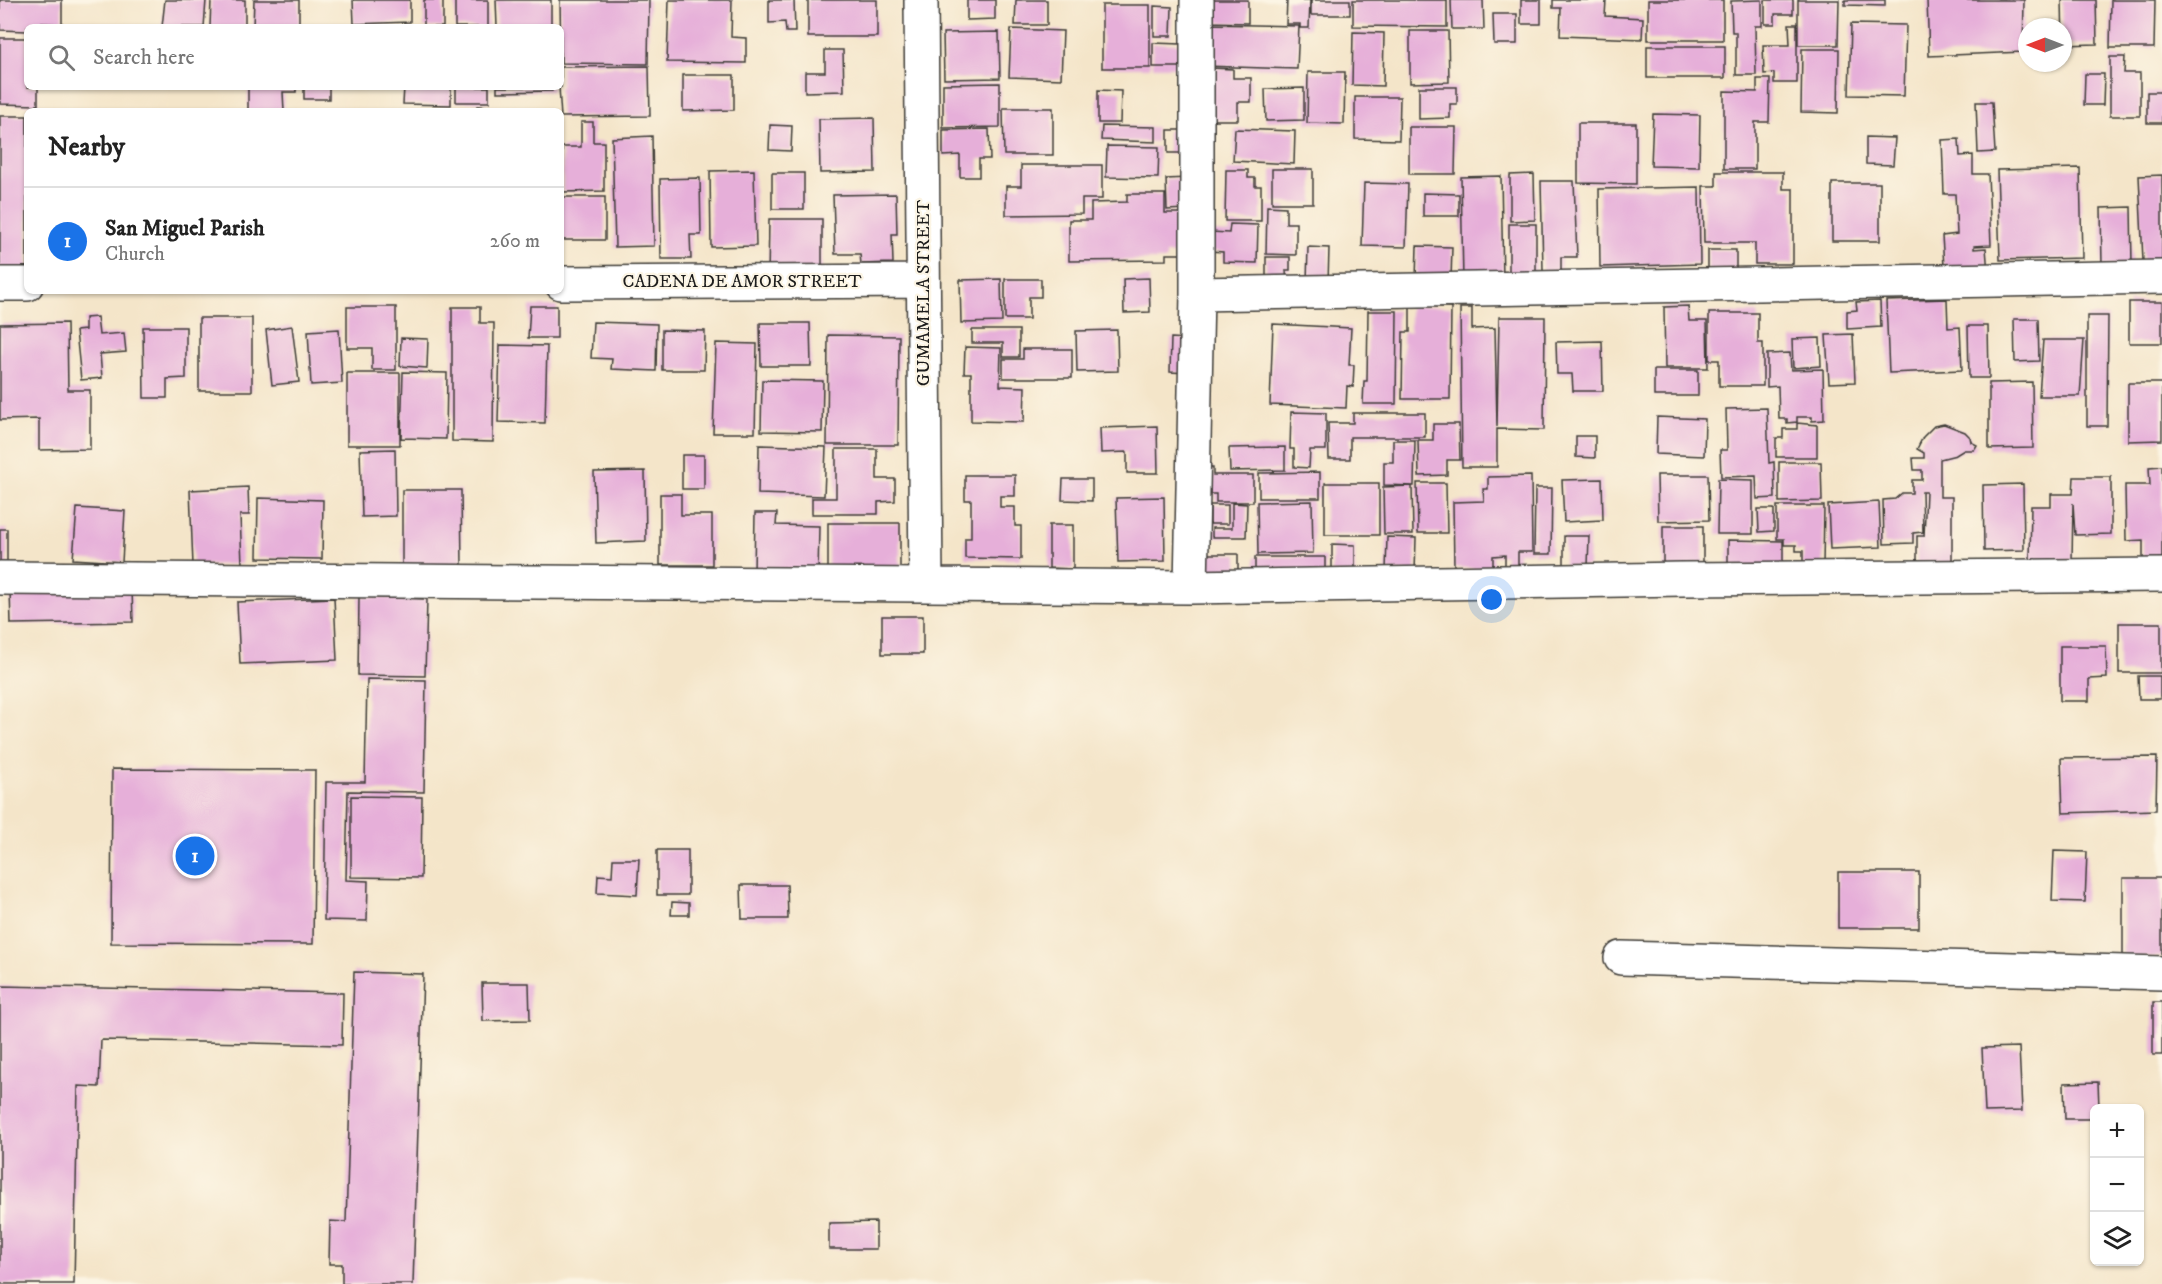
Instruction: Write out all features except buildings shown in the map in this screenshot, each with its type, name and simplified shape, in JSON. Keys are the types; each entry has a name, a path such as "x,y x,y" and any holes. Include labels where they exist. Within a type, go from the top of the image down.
{"street":[{"name":"GUMAMELA STREET","path":"921,0 926,585"},
{"path":"1191,587 1197,294 1197,0"},
{"path":"1197,294 2162,277"},
{"name":"CADENA DE AMOR STREET","path":"564,283 923,281"},
{"path":"0,285 24,284"},
{"path":"0,578 1191,587 1683,579 2162,575"},
{"path":"1621,958 2162,973"}],"place":[{"name":"San Miguel Parish","path":"195,856"}]}
